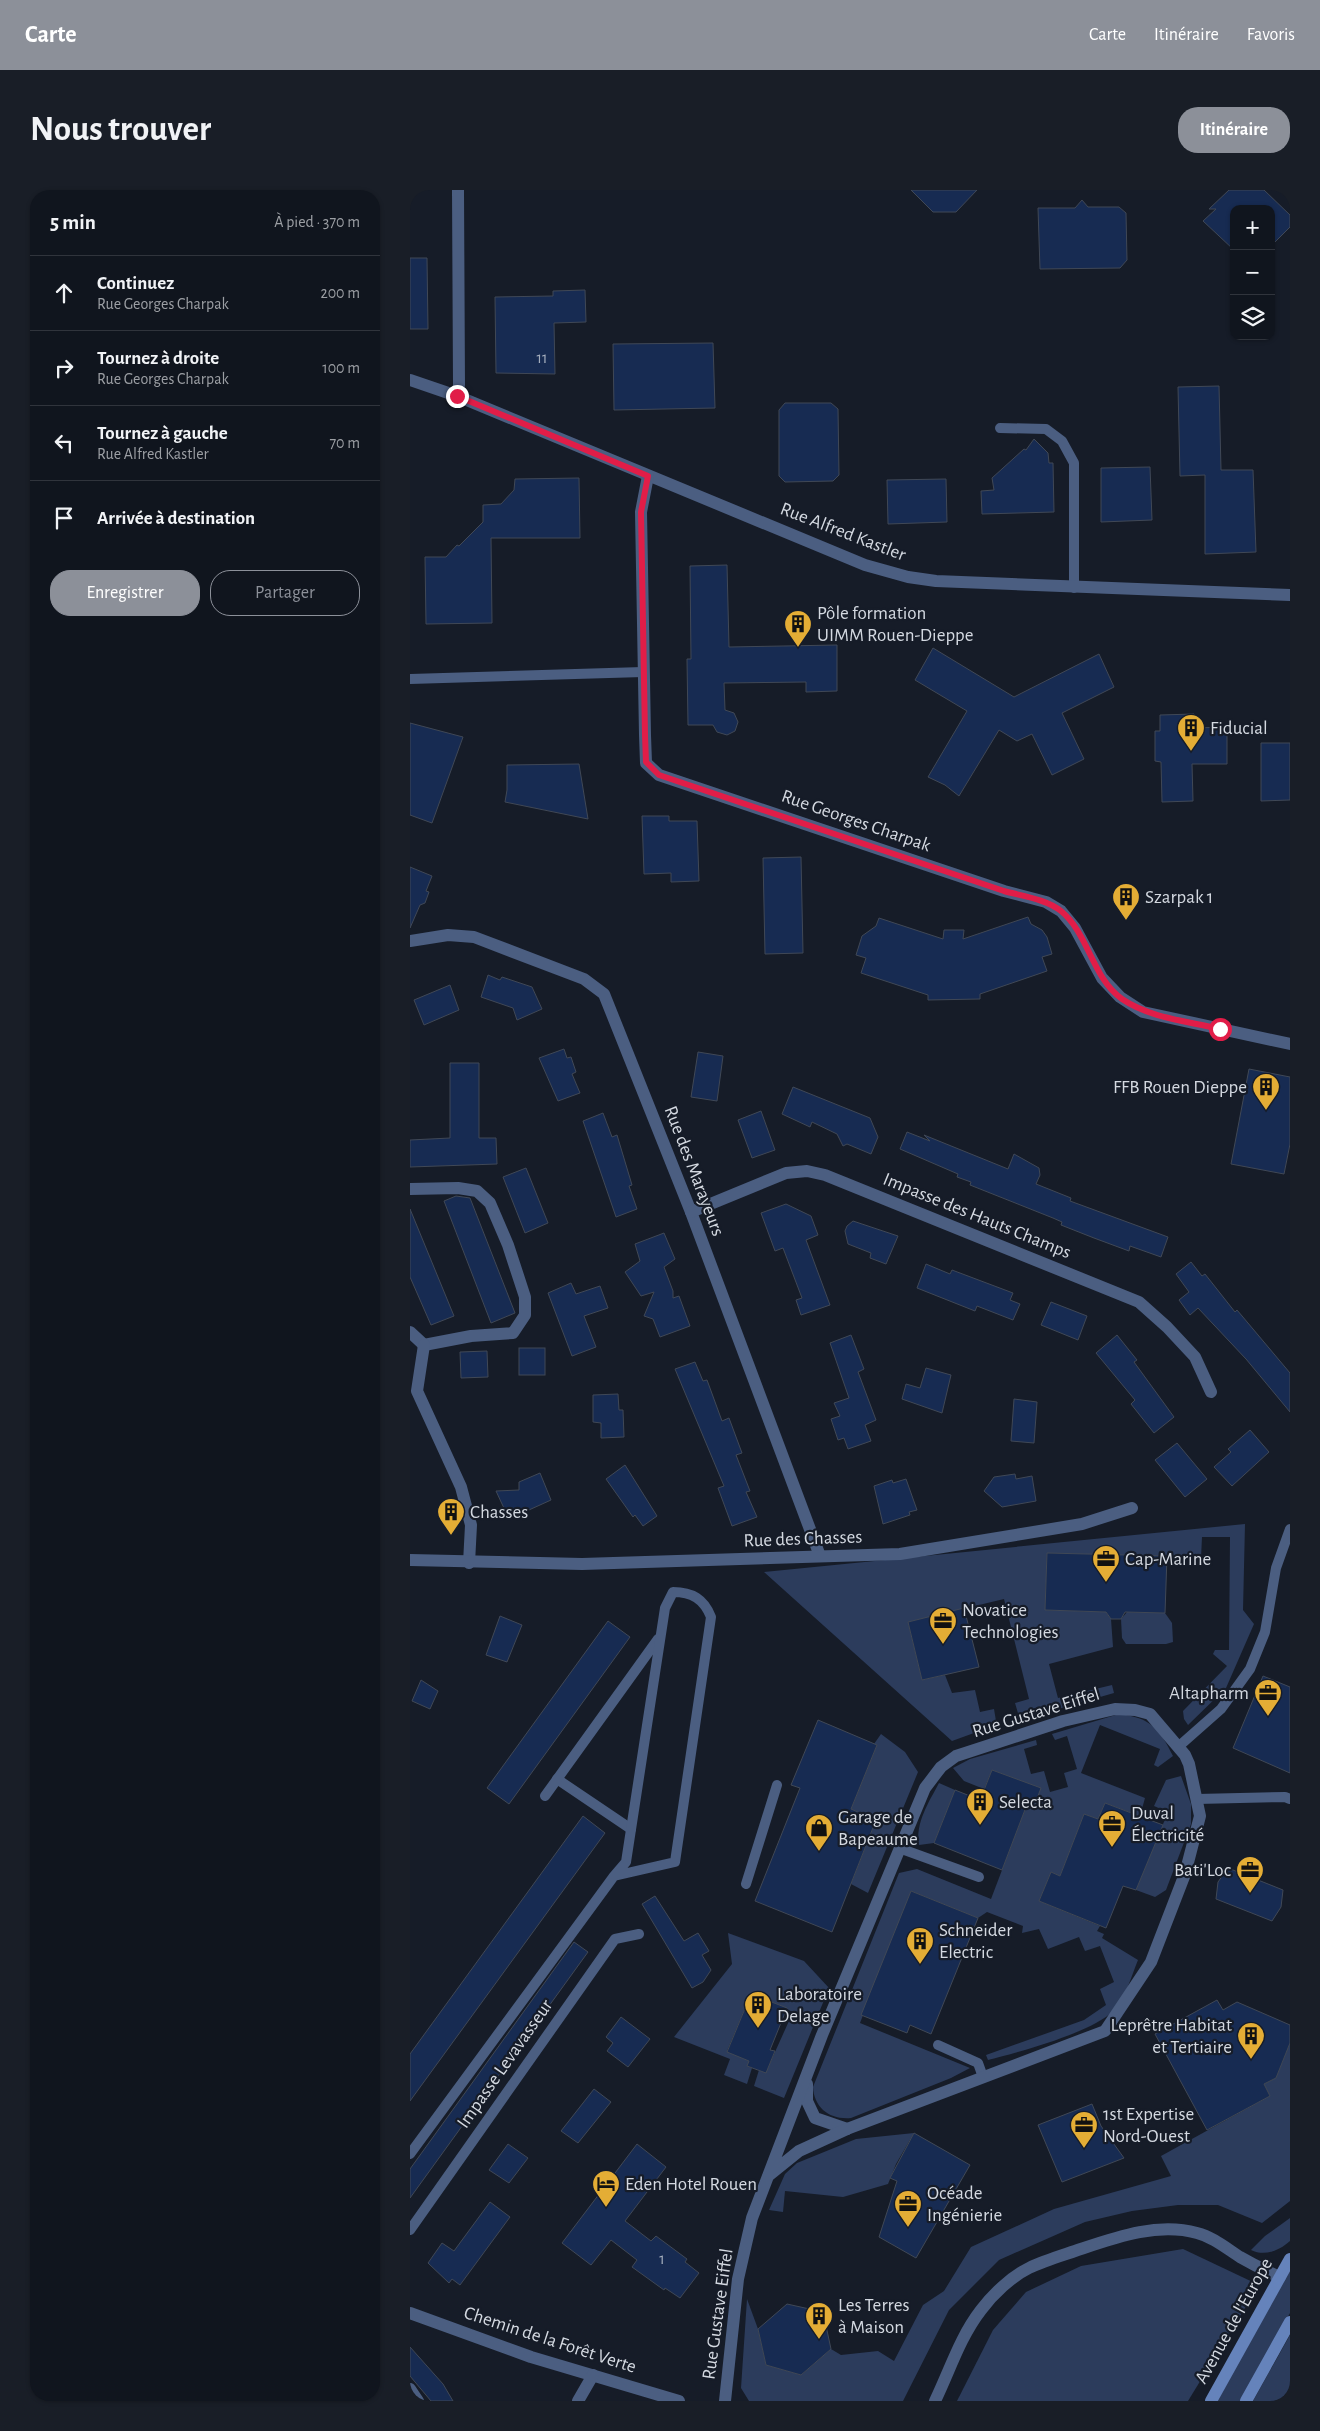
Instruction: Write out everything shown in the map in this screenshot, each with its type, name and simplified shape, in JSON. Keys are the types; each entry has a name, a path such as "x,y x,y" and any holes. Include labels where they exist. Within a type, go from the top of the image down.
{"main road":[{"name":"Avenue de l'Europe","path":"1211,2401 1290,2260"},
{"path":"1246,2401 1290,2322"}],"street":[{"path":"457,396 459,385 458,190"},
{"name":"Rue Alfred Kastler","path":"410,380 457,396 865,565 908,577 944,582 1290,595"},
{"name":"Rue Georges Charpak","path":"648,476 641,512 646,762 659,775 1004,891 1046,902 1061,911 1075,928 1102,978 1120,998 1143,1012 1290,1044"},
{"name":"Rue des Marayeurs","path":"410,941 448,935 474,937 584,979 604,994 691,1212 820,1556"},
{"name":"Impasse des Hauts Champs","path":"691,1212 786,1173 807,1172 825,1176 1139,1302 1167,1327 1195,1357 1211,1392"},
{"path":"410,1189 458,1188 477,1191 490,1203 526,1296 525,1315 513,1332 471,1336 424,1345"},
{"path":"410,1332 424,1345"},
{"path":"424,1345 417,1391 461,1487 471,1525 469,1562"},
{"name":"Rue des Chasses","path":"410,1560 582,1564 880,1555 925,1551 1082,1524 1132,1508"},
{"name":"Rue Gustave Eiffel","path":"725,2401 738,2279 752,2218 768,2176 807,2074 925,1788 942,1767 956,1756 1063,1721 1115,1709 1134,1710 1150,1714 1178,1747 1189,1764 1200,1816 1185,1874 1151,1962 1105,2031 846,2129 799,2151 768,2176"},
{"name":"Rue Gustave Eiffel","path":"807,2074 807,2102 815,2118 846,2129"},
{"path":"935,2401 964,2335 982,2309 1004,2286 1028,2268 1062,2255 1143,2231 1175,2230 1198,2233 1280,2277"},
{"name":"Chemin de la Forêt Verte","path":"411,2317 531,2357 679,2401"},
{"path":"578,2401 593,2375"},
{"path":"410,2389 418,2401"}],"lane":[{"path":"1000,428 1046,429 1062,441 1074,463 1074,588"},
{"path":"410,679 643,672"},
{"path":"1178,1747 1221,1709 1250,1669 1265,1632 1276,1568 1290,1529"},
{"path":"410,2154 614,1876 626,1862 665,1608 673,1592 686,1592 706,1604 711,1617 674,1862 614,1876"},
{"path":"545,1796 660,1636"},
{"path":"557,1779 631,1829"},
{"path":"746,1884 776,1785"},
{"path":"1197,1799 1285,1797 1290,1799"},
{"path":"899,1848 979,1877"},
{"name":"Impasse Levavasseur","path":"410,2230 614,1939 639,1934"},
{"path":"938,2044 978,2063 984,2077"}],"shaded area":[{"path":"1245,1524 1243,1610 1254,1624 1226,1688 1188,1725 1184,1719 1183,1711 1227,1666 1213,1654 1215,1650 1229,1650 1230,1537 1202,1537 1201,1558 1047,1553 1045,1610 1106,1612 1111,1619 1113,1647 1049,1664 1058,1698 1112,1685 1114,1693 1020,1720 1015,1703 1029,1699 1004,1599 908,1622 922,1680 945,1675 952,1693 975,1690 980,1712 994,1709 997,1727 952,1741 764,1572"},
{"path":"1127,1612 1165,1613 1172,1623 1173,1642 1166,1644 1126,1644 1122,1638 1121,1619"},
{"path":"1119,1714 1139,1718 1153,1726 1163,1738 1173,1756 1158,1767 1154,1765 1160,1749 1100,1725 1081,1773 1145,1798 1140,1816 1105,1803 1098,1819 1084,1814 1060,1876 1051,1872 1039,1901 1100,1926 1097,1931 1104,1934 1102,1938 1138,1960 1128,1987 1118,2005 1103,2019 1089,2027 1054,2041 988,2060 986,2055 1084,2020 1106,2005 1100,1989 1114,1982 1100,1946 1085,1951 1079,1937 1048,1949 1039,1929 1022,1933 1023,1926 987,1912 978,1918 911,1891 860,2023 970,2068 951,2078 851,2118 836,2117 824,2111 816,2101 813,2087 899,1873 917,1869 991,1899 1026,1807 1040,1788 992,1770 984,1789 964,1781 953,1768 970,1759 1036,1740 1037,1745 1024,1749 1031,1774 1044,1771 1050,1792 1068,1787 1064,1773 1077,1769 1067,1736 1055,1740 1052,1734"},
{"path":"881,1734 905,1752 918,1772 868,1893 851,1884 876,1820 851,1809 877,1745 874,1744"},
{"path":"1181,1776 1191,1804 1191,1824 1166,1890 1155,1897 1136,1890 1168,1812 1154,1806 1166,1780"},
{"path":"939,1783 955,1790 934,1843 919,1845 918,1837 921,1821"},
{"path":"728,1933 804,1961 829,1988 784,2098 754,2086 759,2070 766,2072 793,2012 751,1994 727,2051 749,2061 747,2066 752,2068 747,2084 724,2075 730,2059 674,2037 732,1964"},
{"path":"1290,2043 1290,2201 1262,2223 1218,2205 1178,2205 1132,2211 1085,2222 999,2260 949,2310 903,2401 749,2401 741,2388 747,2299 758,2329 766,2365 801,2375 831,2349 841,2355 878,2351 894,2361 923,2305 944,2291 971,2247 1054,2209 1171,2176 1161,2156 1270,2096 1264,2084 1276,2078"},
{"path":"914,2133 896,2164 888,2184 843,2197 785,2191 783,2212 769,2210 785,2174 797,2163 856,2139"},
{"path":"1290,2218 1290,2241 1272,2252 1262,2253 1251,2250 1265,2236"},
{"path":"1183,2249 1259,2285 1188,2401 957,2401 993,2330 1026,2292 1081,2266"},
{"path":"1290,2267 1290,2313 1241,2401 1216,2401"},
{"path":"1290,2335 1290,2401 1253,2401"}],"building":[{"path":"911,190 977,190 956,212 933,212"},
{"path":"1229,190 1264,190 1290,215 1290,227 1275,242 1275,205 1230,205 1230,246 1203,221 1216,209 1209,209"},
{"path":"1082,200 1088,207 1119,207 1126,213 1127,260 1120,268 1040,269 1038,208 1075,208"},
{"path":"410,258 427,258 428,329 410,329"},
{"path":"585,290 586,322 554,323 555,374 496,373 495,297 553,296 553,291"},
{"path":"713,343 715,408 614,410 613,344"},
{"path":"1219,386 1221,470 1253,470 1256,552 1205,554 1205,475 1180,476 1178,387"},
{"path":"785,403 831,403 838,409 839,475 833,481 785,482 779,476 779,410"},
{"path":"1034,439 1048,453 1049,463 1053,463 1054,512 982,514 981,491 994,490 992,478 1024,449 1026,450"},
{"path":"1150,467 1152,520 1101,522 1101,468"},
{"path":"579,478 580,538 491,538 492,623 426,624 425,557 446,557 457,545 459,546 483,522 483,505 501,504 514,490 515,479"},
{"path":"946,479 947,522 888,524 887,480"},
{"name":"Pôle formation UIMM Rouen-Dieppe","path":"727,565 729,647 837,645 837,691 806,692 806,682 724,683 725,710 734,713 738,722 735,731 727,735 717,732 713,725 688,725 687,659 691,659 690,566"},
{"path":"933,648 1014,697 1099,654 1114,687 1062,713 1084,759 1052,775 1032,734 1017,741 999,730 959,796 945,785 928,777 967,711 915,680"},
{"name":"Fiducial","path":"1194,714 1194,728 1227,727 1227,764 1192,764 1193,801 1162,802 1161,762 1155,761 1155,731 1160,731 1160,715"},
{"path":"410,723 463,737 432,823 410,815"},
{"path":"1261,743 1290,743 1290,800 1261,801"},
{"path":"579,764 588,819 505,802 507,765"},
{"path":"642,816 669,816 669,821 697,821 699,881 671,882 671,873 644,874"},
{"path":"801,857 803,953 765,954 763,858"},
{"path":"410,867 432,876 426,891 429,892 425,903 420,905 410,928"},
{"path":"1028,917 1031,924 1042,930 1047,937 1052,954 1042,957 1047,971 980,994 980,999 928,1000 928,995 861,973 866,958 856,955 862,936 876,926 879,918 943,939 944,930 964,930 963,939"},
{"path":"488,975 500,980 502,977 532,987 542,1009 517,1020 513,1008 481,997"},
{"path":"450,985 459,1010 424,1025 414,1000"},
{"path":"564,1049 567,1058 571,1057 576,1072 572,1074 580,1093 558,1101 539,1058"},
{"path":"698,1052 723,1056 717,1101 691,1097"},
{"path":"450,1063 479,1063 479,1138 496,1138 497,1164 410,1167 410,1140 450,1138"},
{"name":"FFB Rouen Dieppe","path":"1249,1069 1290,1077 1290,1144 1284,1174 1231,1164"},
{"path":"793,1087 870,1118 878,1137 871,1154 847,1144 843,1146 837,1134 812,1122 810,1127 782,1114"},
{"path":"761,1111 775,1150 752,1158 738,1120"},
{"path":"603,1113 612,1137 617,1135 632,1185 629,1186 637,1209 616,1217 583,1121"},
{"path":"907,1132 930,1141 924,1135 1008,1169 1014,1154 1039,1168 1040,1175 1036,1184 1071,1198 1070,1201 1168,1237 1161,1257 1130,1246 1129,1251 1094,1238 1061,1225 1062,1222 1053,1218 970,1185 971,1182 957,1177 958,1174 900,1149"},
{"path":"526,1168 548,1223 525,1233 503,1177"},
{"path":"456,1196 470,1198 515,1313 491,1323 444,1201"},
{"path":"786,1204 811,1216 818,1235 806,1240 830,1305 801,1315 796,1300 802,1298 783,1248 775,1251 761,1213"},
{"path":"410,1209 454,1316 431,1325 410,1277"},
{"path":"853,1221 898,1236 886,1264 870,1258 871,1253 848,1244 845,1231 847,1226"},
{"path":"664,1233 675,1259 664,1267 673,1291 673,1298 679,1296 690,1326 660,1337 653,1319 644,1316 654,1292 641,1296 625,1272 640,1261 635,1244"},
{"path":"1191,1262 1202,1276 1205,1274 1235,1312 1237,1310 1290,1373 1290,1412 1246,1359 1198,1308 1190,1315 1179,1300 1189,1292 1176,1274"},
{"path":"926,1264 950,1274 952,1270 1013,1293 1010,1300 1020,1304 1013,1320 977,1306 975,1311 917,1288"},
{"path":"571,1283 576,1294 600,1286 608,1308 584,1316 596,1347 572,1356 548,1293"},
{"path":"1051,1302 1087,1316 1078,1340 1041,1325"},
{"path":"851,1335 864,1369 858,1372 876,1420 865,1425 871,1441 848,1449 844,1438 838,1440 831,1419 840,1416 834,1403 849,1398 830,1343"},
{"path":"1117,1335 1137,1360 1134,1362 1174,1417 1154,1433 1131,1404 1135,1400 1096,1353"},
{"path":"519,1348 545,1348 545,1375 519,1375"},
{"path":"487,1351 488,1377 461,1378 460,1352"},
{"path":"695,1362 703,1381 707,1380 722,1421 729,1418 742,1453 736,1455 750,1491 746,1492 757,1517 732,1526 718,1488 724,1486 675,1369"},
{"path":"926,1368 951,1375 942,1413 902,1399 906,1384 920,1388"},
{"path":"618,1394 619,1410 623,1410 624,1437 601,1438 601,1423 593,1422 593,1395"},
{"path":"1014,1399 1037,1402 1034,1443 1011,1441"},
{"path":"1250,1430 1269,1452 1232,1486 1214,1467 1231,1452 1228,1449"},
{"path":"1177,1443 1207,1479 1185,1497 1155,1460"},
{"path":"625,1465 657,1516 643,1526 635,1515 633,1517 606,1479"},
{"path":"540,1473 551,1500 509,1519 496,1491 519,1490 519,1482"},
{"path":"1015,1474 1016,1479 1032,1476 1036,1501 1002,1507 984,1491 994,1477"},
{"path":"906,1479 917,1510 909,1512 910,1515 883,1524 874,1486 892,1480 893,1483"},
{"name":"Cap-Marine","path":"1047,1553 1167,1556 1165,1613 1125,1612 1121,1619 1111,1619 1106,1612 1045,1610"},
{"name":"Novatice Technologies","path":"964,1608 979,1667 922,1680 908,1622"},
{"path":"500,1616 522,1625 507,1662 486,1655"},
{"path":"608,1621 630,1637 509,1804 487,1788"},
{"name":"Altapharm","path":"1263,1676 1290,1687 1290,1773 1233,1748"},
{"path":"421,1680 438,1691 430,1709 412,1701"},
{"name":"Garage de Bapeaume","path":"818,1720 877,1745 851,1809 876,1820 832,1932 755,1901 800,1788 791,1785"},
{"name":"Selecta","path":"992,1770 1041,1788 1033,1809 1026,1807 1002,1870 934,1843 955,1790 980,1800"},
{"name":"Duval Électricité","path":"1105,1803 1163,1825 1136,1890 1123,1886 1106,1928 1039,1901 1051,1872 1060,1876 1084,1814 1098,1819"},
{"path":"583,1816 605,1833 410,2101 410,2054"},
{"name":"Bati'Loc","path":"1228,1868 1283,1890 1281,1907 1272,1921 1216,1899 1218,1882"},
{"name":"Schneider Electric","path":"911,1891 978,1918 931,2034 910,2025 907,2033 861,2015"},
{"path":"655,1896 684,1941 698,1933 709,1951 702,1955 711,1970 703,1982 692,1988 642,1904"},
{"path":"574,1942 588,1952 410,2198 410,2169"},
{"name":"Laboratoire Delage","path":"751,1994 787,2008 770,2050 775,2051 766,2073 747,2066 749,2061 727,2052"},
{"path":"1217,2000 1223,2010 1237,2002 1290,2025 1290,2043 1276,2078 1264,2084 1270,2096 1207,2130 1155,2034"},
{"path":"621,2017 650,2039 628,2067 607,2051 613,2043 606,2037"},
{"path":"594,2089 611,2102 578,2143 561,2131"},
{"name":"1st Expertise Nord-Ouest","path":"1092,2104 1101,2126 1124,2158 1062,2182 1038,2125"},
{"path":"914,2133 970,2165 916,2258 879,2237 897,2181 890,2178"},
{"path":"508,2144 528,2158 509,2183 489,2170"},
{"path":"637,2144 666,2167 625,2221 651,2241 656,2236 687,2259 685,2262 699,2273 680,2298 665,2288 664,2290 632,2267 637,2260 611,2240 591,2265 562,2243"},
{"path":"490,2202 510,2217 460,2285 452,2279 449,2283 428,2263 442,2243 454,2251"},
{"name":"Les Terres à Maison","path":"787,2304 823,2312 831,2349 801,2375 766,2365 758,2329"},
{"path":"410,2347 443,2384 453,2401 431,2401 410,2376"}],"place":[{"name":"Pôle formation UIMM Rouen-Dieppe","path":"798,648"},
{"name":"Fiducial","path":"1191,752"},
{"name":"Szarpak 1","path":"1126,921"},
{"name":"FFB Rouen Dieppe","path":"1266,1111"},
{"name":"Chasses","path":"451,1536"},
{"name":"Cap-Marine","path":"1106,1583"},
{"name":"Novatice Technologies","path":"943,1645"},
{"name":"Altapharm","path":"1268,1717"},
{"name":"Selecta","path":"980,1826"},
{"name":"Duval Électricité","path":"1112,1848"},
{"name":"Garage de Bapeaume","path":"819,1852"},
{"name":"Bati'Loc","path":"1250,1894"},
{"name":"Schneider Electric","path":"920,1965"},
{"name":"Laboratoire Delage","path":"758,2029"},
{"name":"Leprêtre Habitat et Tertiaire","path":"1251,2060"},
{"name":"1st Expertise Nord-Ouest","path":"1084,2149"},
{"name":"Eden Hotel Rouen","path":"606,2208"},
{"name":"Océade Ingénierie","path":"908,2228"},
{"name":"Les Terres à Maison","path":"819,2340"}],"route":[{"path":"457,396 648,476 641,512 645,735 646,762 659,775 1004,891 1046,902 1061,911 1075,928 1102,978 1120,998 1143,1012 1220,1029"}]}
